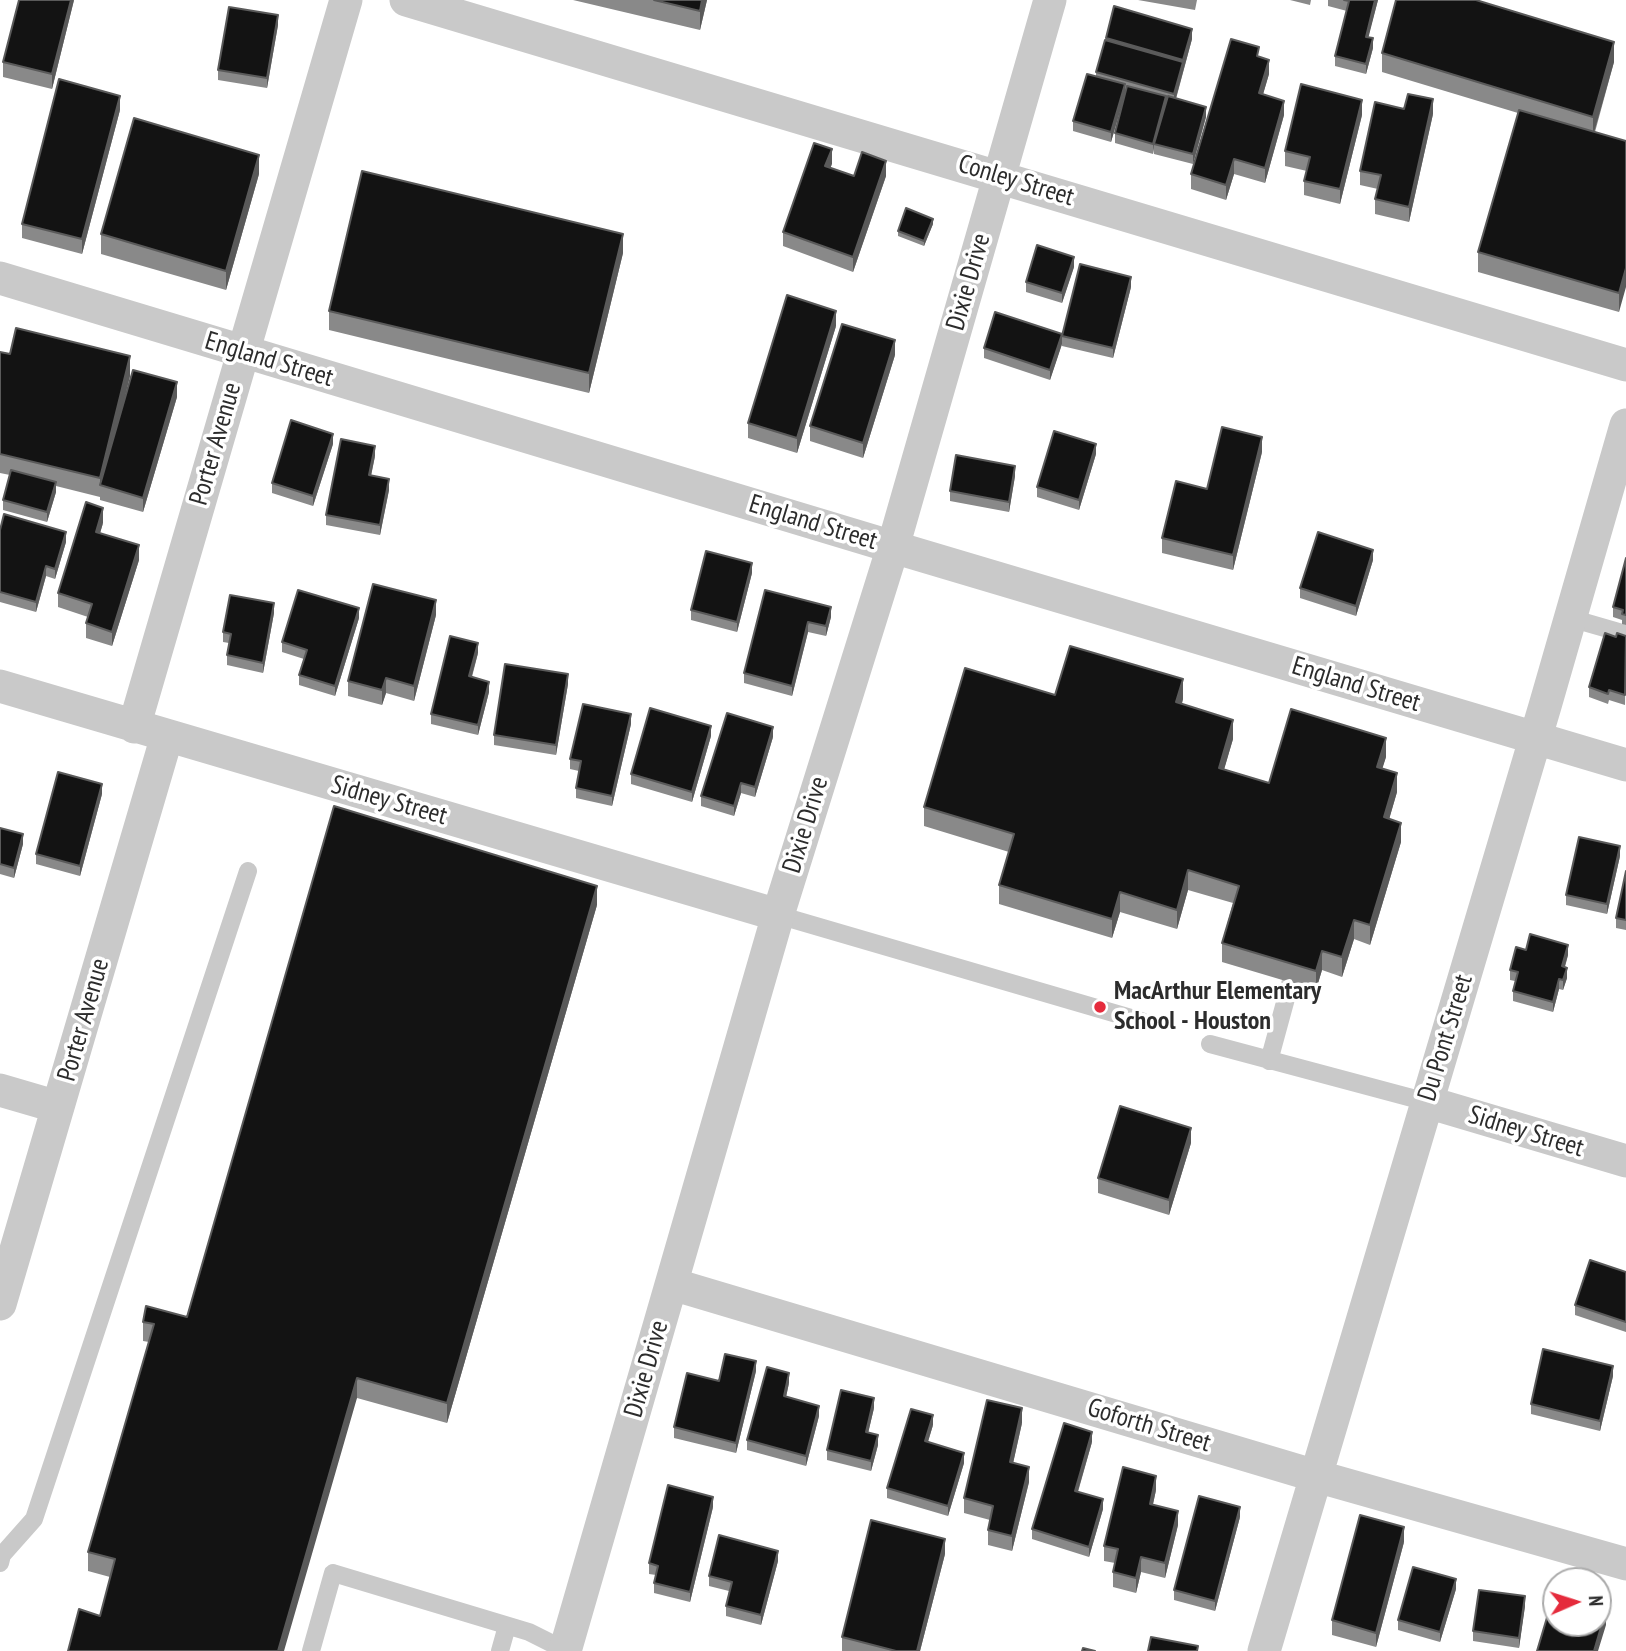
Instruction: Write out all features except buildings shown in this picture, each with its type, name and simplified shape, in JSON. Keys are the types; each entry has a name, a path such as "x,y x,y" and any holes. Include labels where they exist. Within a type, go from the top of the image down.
{"street":[{"name":"Porter Avenue","path":"134,727 346,0"},
{"name":"Conley Street","path":"406,0 1626,365"},
{"name":"Dixie Drive","path":"566,1651 778,915 893,547 1050,0"},
{"name":"England Street","path":"0,278 1626,765"},
{"name":"Du Pont Street","path":"1264,1651 1570,618 1619,475 1626,425"},
{"name":"Sidney Street","path":"0,686 778,915"},
{"name":"Porter Avenue","path":"0,1304 167,736"},
{"path":"0,1090 58,1107"},
{"name":"Sidney Street","path":"1427,1102 1626,1161"},
{"name":"Goforth Street","path":"672,1284 1316,1476 1626,1564"}],"lane":[{"path":"1570,618 1626,634"},
{"path":"1,1558 34,1519 248,871"},
{"path":"778,915 1141,1021"},
{"path":"1269,1061 1290,984"},
{"path":"1210,1044 1427,1102"},
{"path":"311,1651 333,1573 529,1632 566,1651"},
{"path":"500,1651 507,1626"}],"place":[{"name":"MacArthur Elementary School - Houston","path":"1100,1007"}]}
